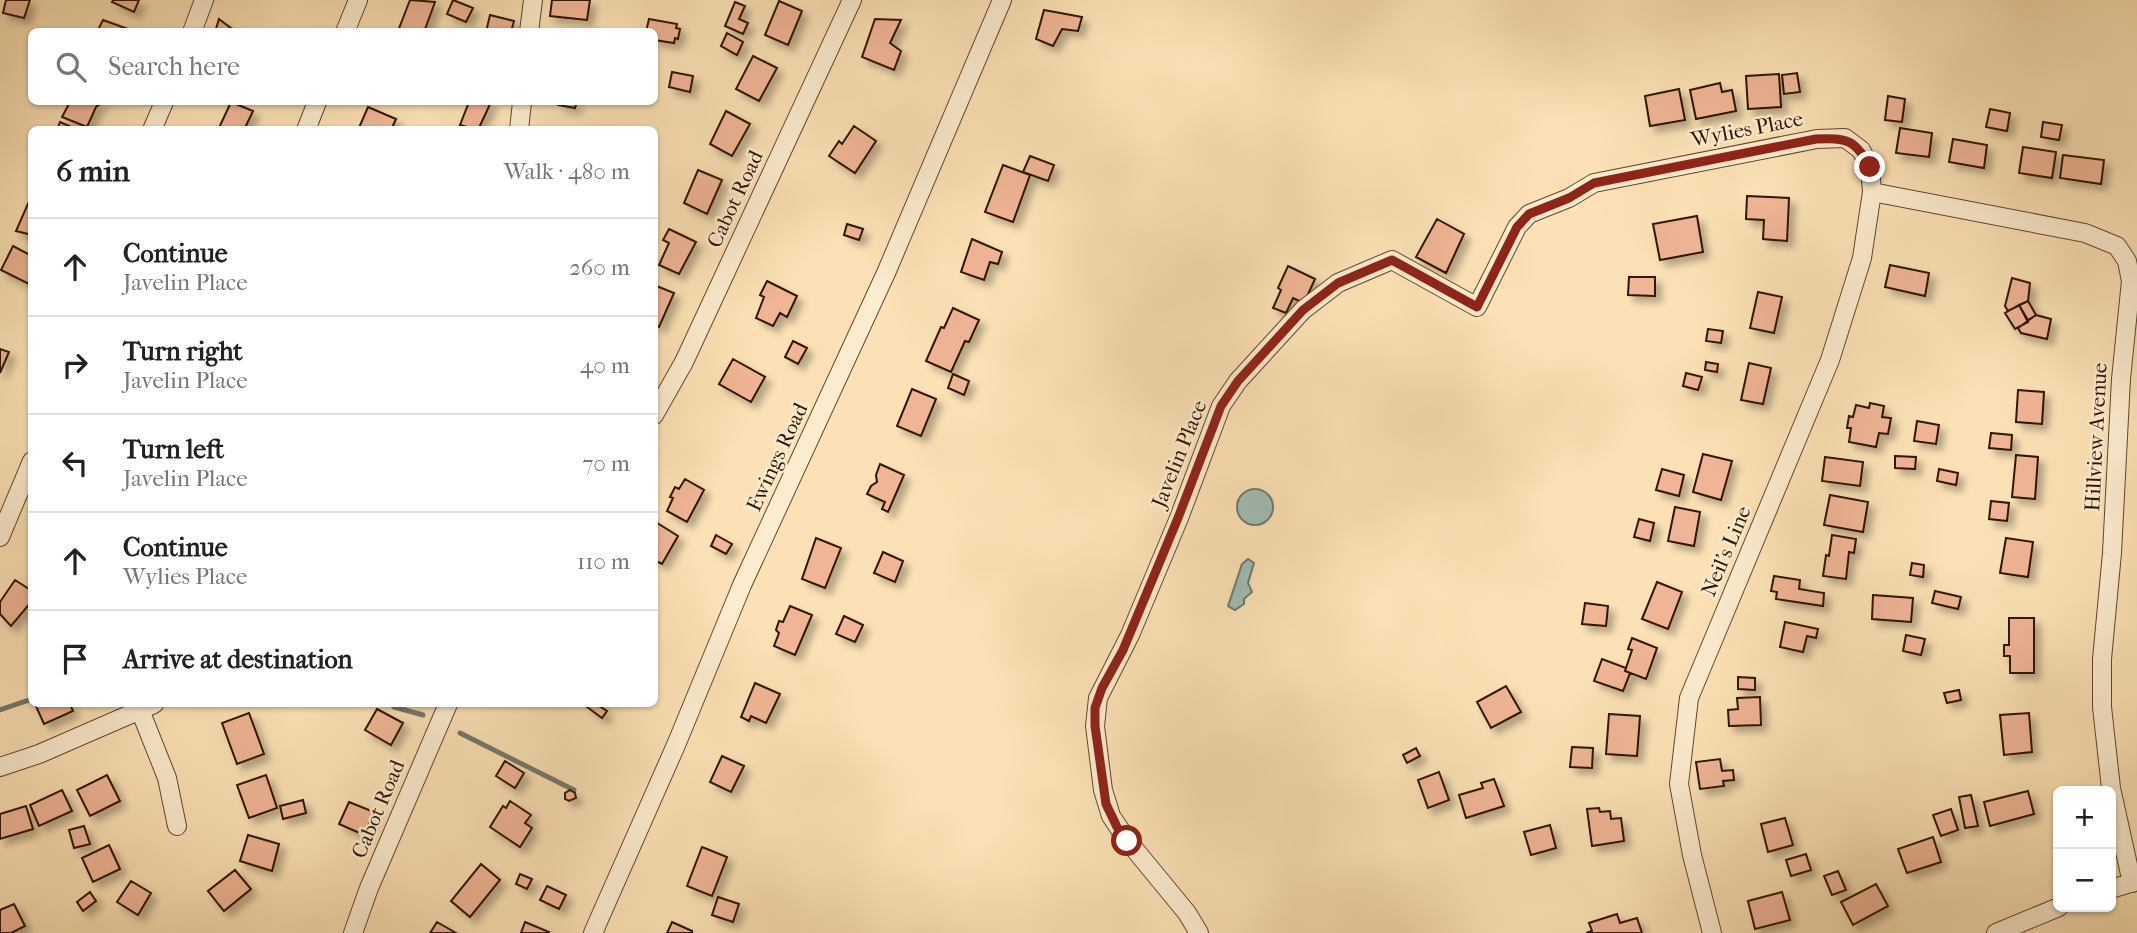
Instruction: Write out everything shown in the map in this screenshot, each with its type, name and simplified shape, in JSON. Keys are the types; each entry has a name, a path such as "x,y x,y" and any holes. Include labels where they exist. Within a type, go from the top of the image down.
{"street":[{"path":"194,28 204,0"},
{"path":"347,28 358,0"},
{"path":"530,28 533,0"},
{"name":"Cabot Road","path":"658,408 684,362 852,0"},
{"name":"Ewings Road","path":"593,933 676,745 742,585 886,274 1002,0"},
{"path":"154,126 163,105"},
{"path":"308,126 316,105"},
{"path":"519,126 522,105"},
{"name":"Wylies Place","path":"1594,183 1816,139 1845,138 1861,150 1870,167 1872,192"},
{"name":"Javelin Place","path":"1199,933 1187,913 1127,841 1111,816 1103,790 1094,717 1102,688 1130,635 1221,406 1238,381 1303,310 1338,283 1392,260 1477,307 1517,227 1529,214 1569,198 1594,183"},
{"name":"Hillview Avenue","path":"1872,192 2071,230 2109,241 2123,253 2130,270 2131,330 2102,659 2102,707 2111,788 2134,882"},
{"name":"Neil's Line","path":"1712,933 1692,855 1679,784 1689,698 1830,360 1862,258 1872,192"},
{"path":"0,537 28,470"},
{"path":"0,767 24,760 147,707 177,825"},
{"name":"Cabot Road","path":"353,933 369,888 446,707"},
{"path":"2116,887 2134,882"},
{"path":"1996,933 2053,909"}],"water":[{"path":"1255,489 1267,495 1273,507 1267,519 1255,525 1243,519 1237,507 1243,495"},
{"path":"1248,559 1254,563 1248,583 1252,592 1244,599 1244,604 1235,610 1228,606 1242,564"}],"building":[{"path":"6,0 30,0 24,18 3,13"},
{"path":"139,0 134,12 112,2"},
{"path":"410,0 435,2 425,28 399,28"},
{"path":"453,0 473,8 466,22 447,14"},
{"path":"552,0 590,0 587,20 550,16"},
{"path":"779,1 802,11 788,45 765,35"},
{"path":"735,2 745,6 739,19 748,23 743,34 725,26"},
{"path":"1044,10 1082,17 1078,31 1062,29 1053,46 1036,39"},
{"path":"490,15 514,21 512,28 487,28"},
{"path":"219,19 231,28 216,28"},
{"path":"649,19 677,24 676,28 680,29 678,39 675,38 674,43 658,41 658,28 647,28"},
{"path":"875,19 901,20 890,43 901,51 894,70 862,57"},
{"path":"103,20 125,28 99,28"},
{"path":"727,33 743,42 737,55 721,46"},
{"path":"753,56 777,68 759,101 736,89"},
{"path":"672,72 693,76 690,92 669,87"},
{"path":"1797,73 1800,92 1784,94 1782,75"},
{"path":"1779,74 1781,107 1748,109 1746,76"},
{"path":"1720,83 1722,92 1732,90 1736,111 1696,119 1690,90"},
{"path":"1679,89 1685,120 1650,126 1645,96"},
{"path":"1888,96 1905,99 1902,122 1885,120"},
{"path":"68,105 99,105 87,126 62,117"},
{"path":"230,105 238,105 253,111 246,126 220,126"},
{"path":"468,105 490,105 480,126 460,125"},
{"path":"368,107 396,119 393,126 360,126"},
{"path":"1990,109 2010,113 2007,131 1986,127"},
{"path":"726,111 750,124 732,156 710,144"},
{"path":"2043,122 2062,125 2059,140 2041,137"},
{"path":"854,126 876,141 855,173 829,156 839,141 842,144"},
{"path":"1900,128 1932,133 1929,157 1896,153"},
{"path":"1953,139 1987,145 1984,168 1949,162"},
{"path":"2023,147 2056,152 2052,178 2019,173"},
{"path":"2063,155 2104,160 2101,184 2060,178"},
{"path":"1030,156 1054,165 1048,181 1023,172"},
{"path":"1003,165 1030,175 1013,222 985,212"},
{"path":"698,170 722,180 707,214 684,203"},
{"path":"1747,196 1789,198 1787,241 1763,239 1764,220 1746,219"},
{"path":"28,204 28,234 16,231"},
{"path":"1697,216 1703,252 1660,260 1653,224"},
{"path":"1437,219 1464,234 1446,273 1416,257"},
{"path":"847,224 863,229 859,240 844,235"},
{"path":"669,229 696,242 679,274 659,265 669,243 663,240"},
{"path":"972,239 1002,252 998,264 990,262 984,280 961,272"},
{"path":"13,246 28,254 28,284 1,270"},
{"path":"1890,265 1929,273 1925,296 1885,287"},
{"path":"1288,266 1315,279 1304,303 1293,298 1286,313 1273,308"},
{"path":"1629,277 1655,277 1655,296 1628,295"},
{"path":"2012,278 2030,283 2028,301 2008,311 2005,306"},
{"path":"767,281 797,296 787,317 780,313 773,326 756,318 764,297 760,295"},
{"path":"658,287 674,293 658,327"},
{"path":"1758,292 1782,297 1774,333 1750,328"},
{"path":"2028,301 2036,315 2028,320 2019,305"},
{"path":"2019,305 2028,322 2015,329 2005,313"},
{"path":"953,308 979,320 969,342 965,341 951,372 926,361"},
{"path":"2036,315 2051,319 2047,339 2021,333 2018,328"},
{"path":"1708,329 1723,331 1721,343 1706,341"},
{"path":"793,341 807,348 798,364 785,357"},
{"path":"0,349 9,352 0,373"},
{"path":"733,359 765,377 751,402 719,384"},
{"path":"1706,362 1718,364 1717,372 1705,370"},
{"path":"1749,363 1771,368 1763,404 1741,400"},
{"path":"1686,373 1702,377 1698,390 1683,386"},
{"path":"953,374 969,381 964,395 948,388"},
{"path":"912,389 936,399 921,436 897,426"},
{"path":"2018,390 2044,392 2042,424 2016,422"},
{"path":"1870,403 1884,406 1882,417 1891,418 1888,434 1879,433 1876,447 1849,442 1851,428 1847,428 1849,416 1853,417 1856,405 1869,408"},
{"path":"1917,421 1939,425 1936,444 1914,441"},
{"path":"1991,433 2012,435 2011,450 1989,448"},
{"path":"1703,454 1732,461 1721,500 1693,492"},
{"path":"2016,455 2038,457 2035,499 2012,497"},
{"path":"1895,456 1916,457 1915,469 1895,468"},
{"path":"1825,457 1863,462 1860,486 1822,481"},
{"path":"880,464 904,475 888,512 882,509 885,502 867,494 877,482 876,475"},
{"path":"1662,469 1684,475 1679,496 1656,490"},
{"path":"1939,469 1958,473 1956,485 1937,481"},
{"path":"685,479 704,490 687,522 667,511 675,487 679,489"},
{"path":"1830,495 1868,502 1863,532 1824,525"},
{"path":"1991,501 2009,503 2007,521 1989,519"},
{"path":"1675,507 1700,512 1694,546 1668,541"},
{"path":"1639,519 1654,523 1650,541 1634,537"},
{"path":"658,524 678,536 662,564 658,562"},
{"path":"716,535 732,544 726,554 711,546"},
{"path":"1832,535 1856,539 1854,553 1849,552 1846,579 1823,576"},
{"path":"816,538 841,548 825,588 802,579"},
{"path":"2006,538 2033,542 2028,577 2000,573"},
{"path":"883,552 903,561 895,582 874,573"},
{"path":"1912,563 1924,565 1923,577 1910,575"},
{"path":"1774,576 1800,580 1799,589 1824,593 1823,606 1776,599 1777,592 1771,591"},
{"path":"15,580 28,588 28,606 11,626 0,614 0,602"},
{"path":"1657,582 1682,592 1668,629 1642,619"},
{"path":"1935,591 1961,597 1958,609 1932,603"},
{"path":"1873,595 1913,598 1911,622 1872,619"},
{"path":"1585,603 1608,606 1606,626 1582,624"},
{"path":"790,606 812,615 795,655 774,646 779,633 776,630 779,621 783,622"},
{"path":"844,616 863,625 855,642 836,634"},
{"path":"2009,618 2034,618 2034,673 2010,673 2010,656 2004,656 2004,645 2009,645"},
{"path":"1785,622 1818,629 1816,638 1807,636 1803,652 1780,647"},
{"path":"1906,635 1925,639 1921,655 1903,651"},
{"path":"1632,638 1657,648 1646,679 1625,671 1632,650 1628,649"},
{"path":"1602,659 1626,668 1625,671 1630,673 1623,691 1594,681"},
{"path":"1738,677 1755,678 1755,690 1738,689"},
{"path":"755,683 780,694 766,723 751,716 749,721 741,717"},
{"path":"1506,686 1521,712 1491,728 1477,702"},
{"path":"1959,690 1961,700 1947,703 1944,693"},
{"path":"1760,697 1761,725 1729,726 1728,710 1738,709 1737,698"},
{"path":"36,707 71,707 73,711 44,724"},
{"path":"587,707 601,707 607,711 602,718"},
{"path":"377,709 403,723 391,745 365,730"},
{"path":"249,713 264,754 237,764 222,723"},
{"path":"2029,713 2032,752 2004,755 2000,715"},
{"path":"1609,714 1640,716 1637,756 1606,754"},
{"path":"1572,747 1593,748 1592,768 1570,767"},
{"path":"1416,748 1420,756 1407,763 1403,755"},
{"path":"722,756 744,766 731,792 710,782"},
{"path":"1720,759 1722,771 1733,770 1734,780 1723,781 1724,786 1700,789 1696,762"},
{"path":"505,761 524,773 515,788 496,776"},
{"path":"1439,772 1449,800 1428,808 1418,780"},
{"path":"107,775 120,801 90,816 77,790"},
{"path":"266,775 277,808 249,818 237,785"},
{"path":"1494,779 1504,806 1466,818 1459,795 1483,788 1481,783"},
{"path":"62,790 72,811 39,826 30,805"},
{"path":"570,790 575,793 576,798 569,801 565,799 565,793"},
{"path":"2028,791 2034,814 1990,826 1984,802"},
{"path":"1971,795 1978,826 1965,828 1959,797"},
{"path":"303,800 306,813 283,819 280,806"},
{"path":"510,801 531,815 525,823 532,828 520,847 490,827 503,806 506,808"},
{"path":"349,802 374,812 364,835 339,824"},
{"path":"26,806 33,829 0,839 0,814"},
{"path":"1599,808 1600,812 1610,811 1611,819 1621,818 1624,841 1592,846 1587,809"},
{"path":"1951,809 1958,830 1941,836 1933,815"},
{"path":"1785,818 1793,845 1768,852 1761,824"},
{"path":"1550,825 1556,848 1531,855 1524,832"},
{"path":"84,826 90,844 74,848 69,830"},
{"path":"248,835 279,844 272,871 240,861"},
{"path":"1933,837 1941,862 1907,873 1898,849"},
{"path":"109,845 120,869 93,882 82,858"},
{"path":"702,847 727,857 712,896 687,886"},
{"path":"1806,854 1811,870 1791,876 1786,860"},
{"path":"481,864 500,880 470,917 451,901"},
{"path":"235,870 251,889 224,911 208,891"},
{"path":"1838,871 1846,890 1832,895 1824,876"},
{"path":"520,874 532,879 527,889 516,884"},
{"path":"131,881 151,893 138,915 117,902"},
{"path":"1876,884 1888,906 1853,925 1841,902"},
{"path":"547,886 566,895 559,909 540,900"},
{"path":"90,892 96,901 83,911 77,902"},
{"path":"1782,892 1790,920 1755,929 1748,901"},
{"path":"718,897 739,904 733,922 712,915"},
{"path":"14,904 25,926 11,933 0,933 0,910"},
{"path":"1617,914 1620,923 1637,918 1642,933 1586,933 1592,931 1589,923"},
{"path":"437,922 456,933 430,933"},
{"path":"525,922 549,932 521,933"},
{"path":"672,922 692,931 692,933 667,933"}],"waterway":[{"path":"0,710 28,700"},
{"path":"394,707 423,715"},
{"path":"460,733 574,790"}],"route":[{"path":"1127,841 1111,816 1103,790 1094,717 1098,698 1130,635 1221,406 1238,381 1303,310 1338,283 1392,260 1477,307 1517,227 1529,214 1569,198 1594,183 1816,139 1845,138 1861,150 1870,167"}]}
